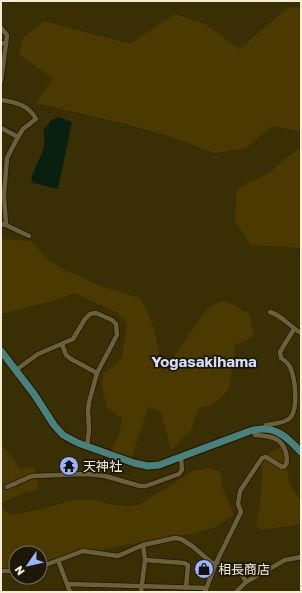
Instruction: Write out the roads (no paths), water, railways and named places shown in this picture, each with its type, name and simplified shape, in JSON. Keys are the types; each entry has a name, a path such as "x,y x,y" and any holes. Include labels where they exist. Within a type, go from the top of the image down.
{"main road":[{"path":"1,351 59,430 71,440 134,463 148,466 159,464 254,429 264,428 281,434 292,442 301,452"}],"street":[{"path":"1,28 7,35 4,44 1,81"},
{"path":"1,100 15,102 25,107 32,112 36,119 23,129 7,158 4,195 4,225 29,236"},
{"path":"1,128 18,137"},
{"path":"1,156 7,158"},
{"path":"270,312 278,314 294,329 301,333"},
{"path":"16,370 38,354 73,339 85,319 90,314 96,313 112,320 116,324 117,335 97,373 89,402 89,436 87,446"},
{"path":"264,428 266,425 288,420 293,414 296,395 294,381 290,366 281,358 280,352 294,329"},
{"path":"62,344 66,355 97,373"},
{"path":"67,584 142,586 205,590 241,512 238,504 240,491 248,477 262,458 266,457 279,467 284,467 287,464 286,453 281,441 266,436 255,435 254,429"},
{"path":"7,487 32,476 87,474 105,476 140,486 146,486 179,474 182,470 181,457"},
{"path":"48,563 83,551 118,556 143,545 175,538 181,539 192,546 212,563 230,566 242,573 246,582"},
{"path":"142,592 145,560 143,545"},
{"path":"236,592 246,582 286,560 301,557"},
{"path":"58,560 70,592"},
{"path":"145,560 184,563 188,566 186,588"}],"place":[{"name":"天神社","path":"69,466"},
{"name":"相長商店","path":"204,569"}],"district":[{"name":"Yogasakihama","path":"204,361"}]}
